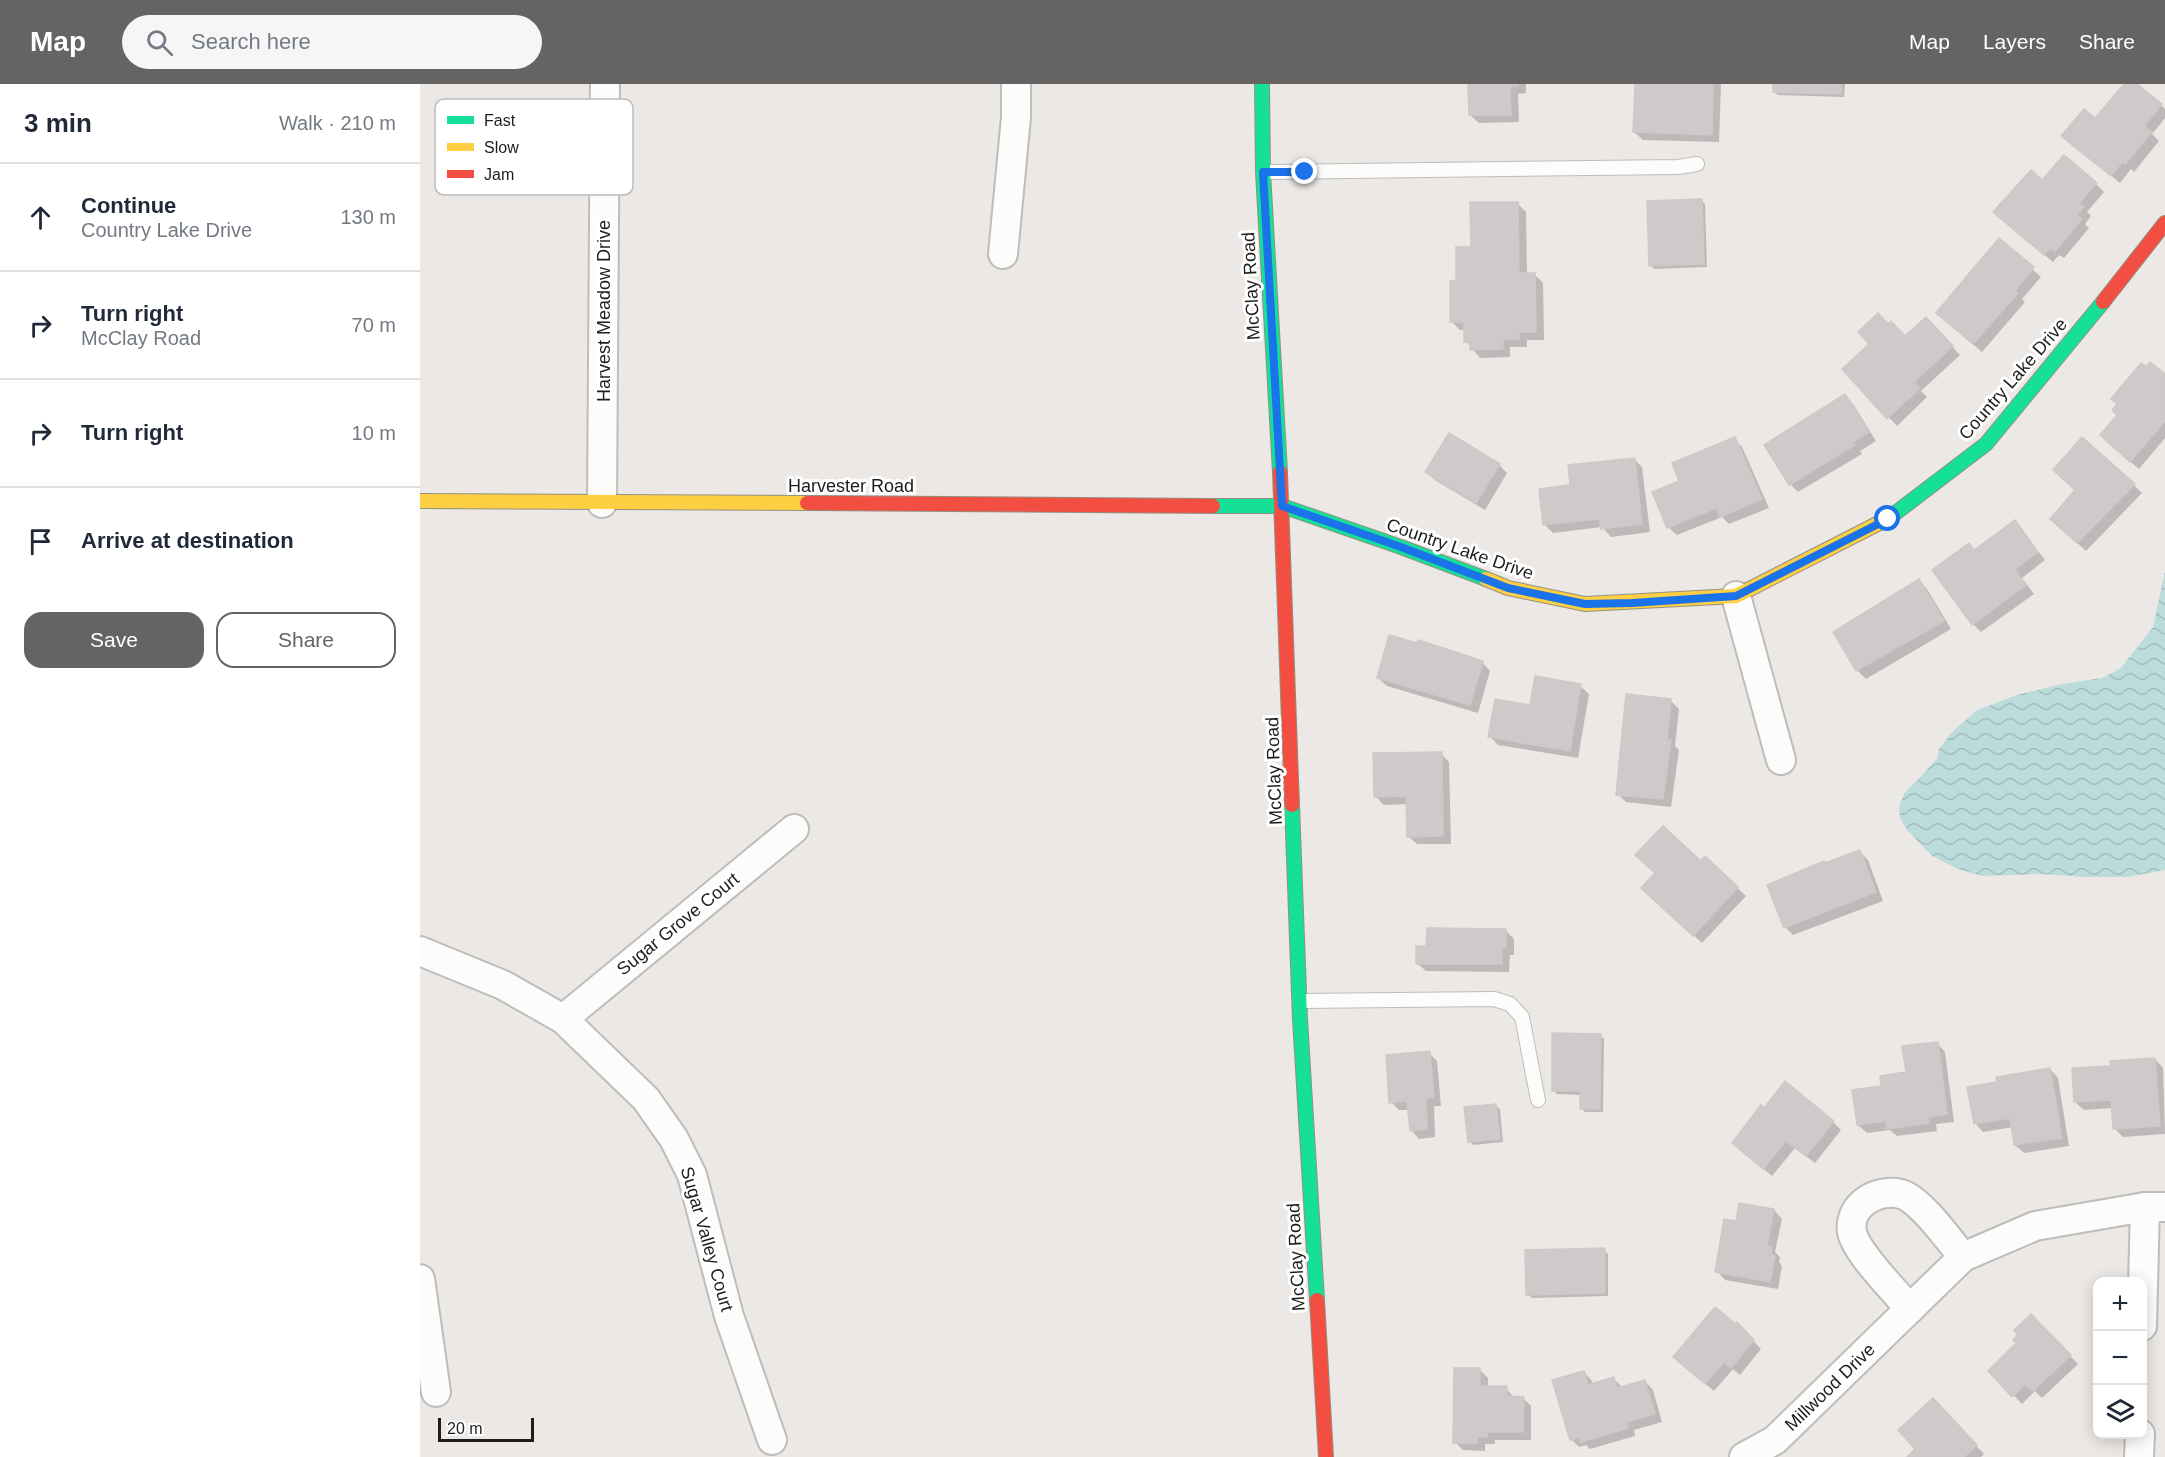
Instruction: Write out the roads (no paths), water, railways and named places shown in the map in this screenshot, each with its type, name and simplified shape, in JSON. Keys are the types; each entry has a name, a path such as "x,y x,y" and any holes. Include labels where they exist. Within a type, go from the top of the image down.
{"main road":[{"name":"McClay Road","path":"1262,84 1263,172 1282,506 1300,1001 1326,1457"},
{"name":"Country Lake Drive","path":"1282,506 1401,547 1508,588 1574,602 1585,604 1632,603 1736,596 1888,519 1986,444 2074,338 2165,222"},
{"name":"Harvester Road","path":"420,501 1282,506"}],"street":[{"name":"Harvest Meadow Drive","path":"605,84 605,99"},
{"path":"1004,254 1016,117 1016,84"},
{"name":"Harvest Meadow Drive","path":"602,503 604,195"},
{"path":"1736,596 1781,760"},
{"name":"Sugar Grove Court","path":"563,1019 794,829"},
{"name":"Sugar Valley Court","path":"420,951 503,985 563,1019 646,1099 679,1148 692,1175 729,1316 772,1440"},
{"path":"1911,1309 1866,1257 1852,1233 1852,1221 1858,1207 1871,1196 1888,1193 1905,1195 1927,1214 1963,1257"},
{"path":"2147,1280 2155,1207"},
{"name":"Millwood Drive","path":"1744,1457 1775,1440 1963,1257 2035,1226 2155,1207"},
{"path":"421,1286 436,1392"},
{"path":"2139,1457 2140,1439"}],"lane":[{"path":"1263,172 1678,167 1697,164"},
{"path":"1300,1001 1494,999 1510,1004 1522,1017 1538,1100"}],"water":[{"path":"2165,571 2165,870 2128,877 2042,874 1982,876 1958,869 1932,856 1907,830 1900,818 1899,807 1904,794 1937,759 1939,749 1952,732 1977,710 2017,695 2062,684 2102,678 2121,668 2153,627"}]}
